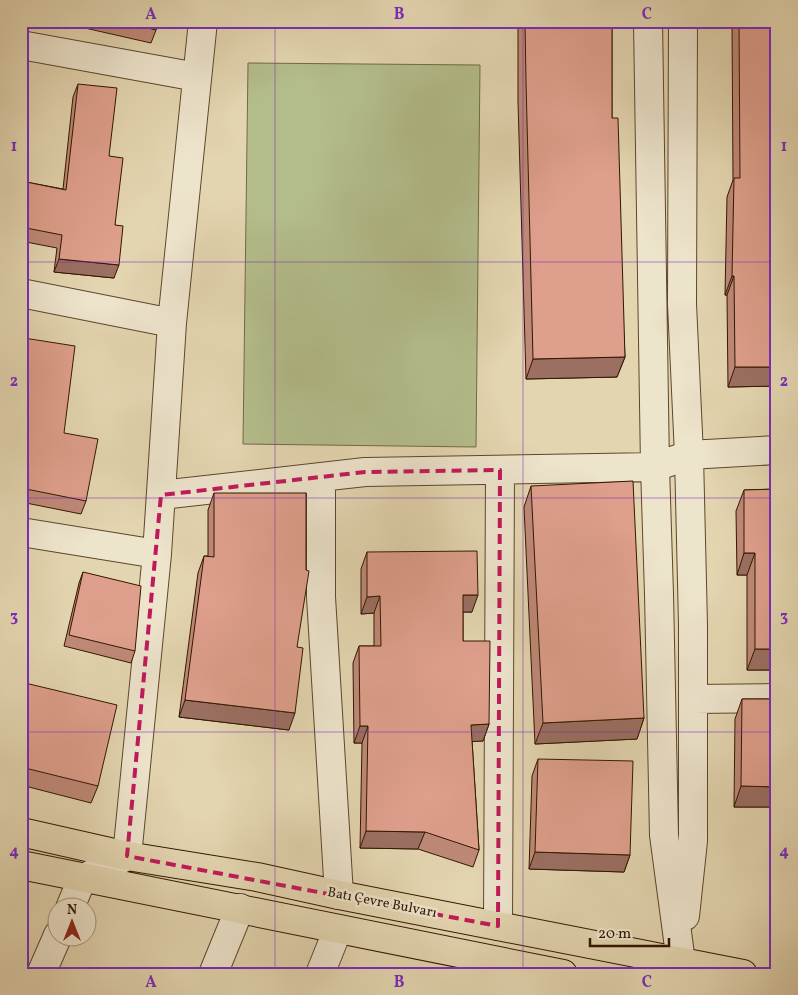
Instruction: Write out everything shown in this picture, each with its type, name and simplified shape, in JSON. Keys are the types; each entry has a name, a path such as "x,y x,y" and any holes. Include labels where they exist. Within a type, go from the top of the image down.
{"main road":[{"name":"Batı Çevre Bulvarı","path":"21,832 127,856 257,878 498,926 681,968 743,974"},
{"path":"21,865 82,879 240,908 563,974"}],"street":[{"path":"74,898 82,879 127,856 157,554 172,324 203,21"},
{"path":"648,21 655,467 660,594 664,835 681,968"},
{"path":"681,968 693,841 689,455 682,304 683,21"},
{"path":"21,45 198,77"},
{"path":"21,293 172,324"},
{"path":"161,495 365,472 655,467 689,455 777,450"},
{"path":"498,926 500,470"},
{"path":"320,477 320,597 339,895"},
{"path":"21,532 157,554"},
{"path":"693,699 777,698"},
{"path":"213,974 240,908"},
{"path":"320,974 338,929"},
{"path":"41,974 53,948"}],"highlighted area":[{"path":"500,470 498,926 127,856 161,495 365,472"}],"green space":[{"path":"248,63 480,65 476,447 243,444"}],"building":[{"path":"117,21 158,21 156,30"},
{"path":"525,21 612,21 612,118 618,118 625,357 533,359"},
{"path":"739,21 777,21 777,367 735,367 734,276 732,276 734,178 740,178"},
{"path":"78,84 117,88 109,156 123,158 115,225 123,226 119,265 59,259 62,235 21,227 21,181 66,190"},
{"path":"21,88 25,89 21,107"},
{"path":"21,325 26,325 24,338 75,346 64,433 98,439 86,501 21,488"},
{"path":"633,481 644,718 543,723 531,486"},
{"path":"777,489 777,649 755,649 755,553 744,553 744,490"},
{"path":"214,493 306,493 306,570 309,571 297,647 303,648 295,713 185,700 204,556 214,557"},
{"path":"477,551 478,595 463,595 463,641 490,641 489,724 471,725 479,850 425,832 366,831 368,726 360,726 359,646 381,646 380,596 367,597 367,552"},
{"path":"83,572 141,586 135,651 69,635"},
{"path":"21,682 117,705 98,786 21,767"},
{"path":"742,699 777,699 777,787 741,786"},
{"path":"538,759 633,761 630,855 535,852"}]}
